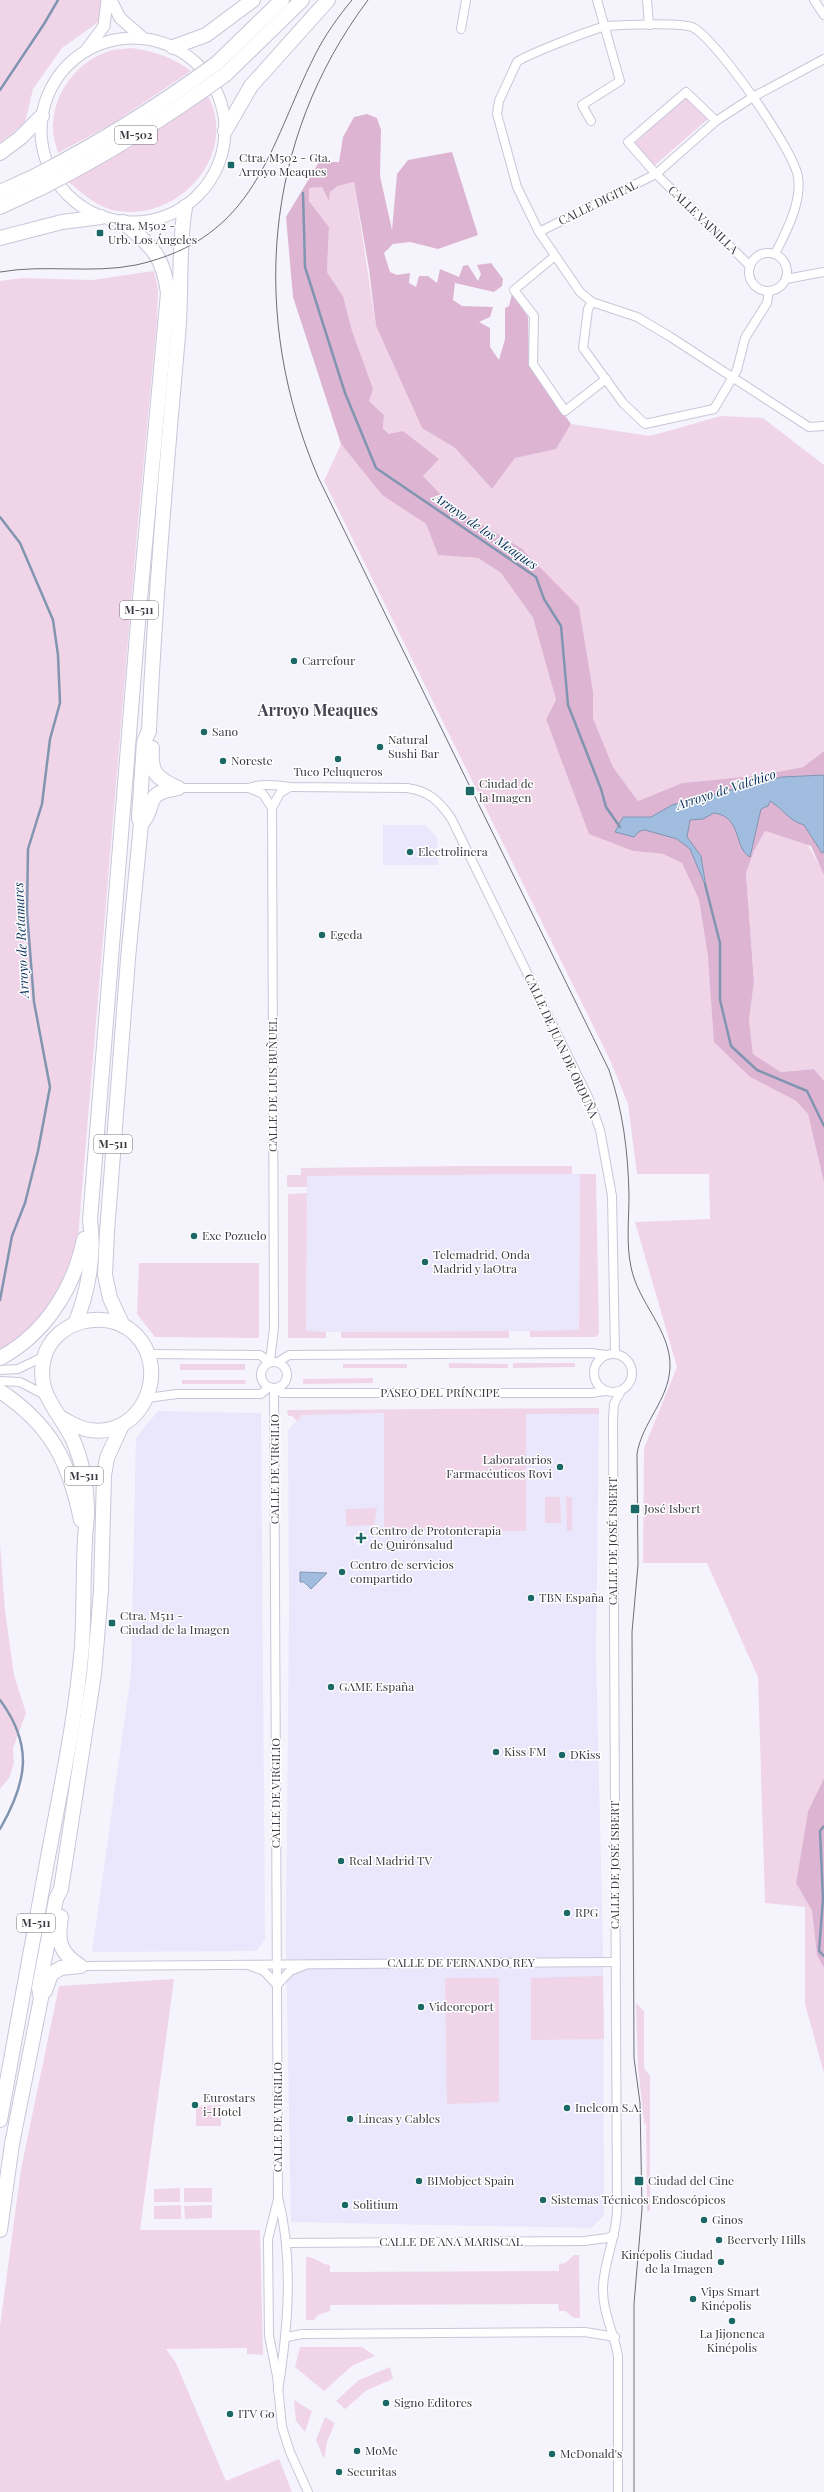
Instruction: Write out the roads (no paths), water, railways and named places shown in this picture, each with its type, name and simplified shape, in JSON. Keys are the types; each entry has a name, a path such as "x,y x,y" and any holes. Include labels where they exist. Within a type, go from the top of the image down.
{"highway":[{"path":"173,47 206,34 253,0"},
{"name":"M-502","path":"0,207 78,154 165,102 217,63 282,0"},
{"name":"M-502","path":"0,192 38,182 84,166 171,115 226,74 302,0"},
{"path":"225,130 251,86 328,0"},
{"path":"0,153 20,138 42,116"},
{"name":"M-511","path":"123,1326 110,1298 105,1275 107,1232 128,959 141,824 139,818 144,742 149,731 161,520 180,318 182,224 185,207"},
{"path":"0,238 62,222 101,217"},
{"name":"M-511","path":"75,1324 84,1301 92,1236 90,1220 141,594 168,292 165,272 155,252 123,222"},
{"path":"149,731 152,742 153,771 161,780 178,788"},
{"path":"141,824 146,818 153,798 161,791 178,788"},
{"path":"0,1358 38,1328 53,1312 68,1290 79,1264 84,1236 90,1220"},
{"name":"M-511","path":"0,2120 72,1727 82,1646 87,1516 85,1482 75,1447 61,1418 45,1395 41,1375 45,1356 57,1337 75,1324 91,1319 108,1320 123,1326 142,1342 148,1354 152,1376 147,1398 132,1418 122,1425 106,1430 90,1430 75,1426 61,1418"},
{"path":"0,1391 23,1406 51,1438 73,1487 85,1538"},
{"name":"M-511","path":"41,1998 39,1988 56,1899 61,1889 94,1674 101,1591 104,1475 107,1458 122,1425"},
{"name":"M-511","path":"61,1889 64,1900 58,1934 62,1951 80,1966"},
{"name":"M-511","path":"0,2230 12,2144 41,1998 51,1974 61,1968 80,1966"}],"street":[{"path":"86,50 104,42 124,38 143,38 173,47 201,67 219,97 225,130 220,162 211,179 199,194 185,207 155,220 123,222 101,217 78,205 60,187 48,165 41,141 42,116 49,93 61,72 86,50 104,26 107,0"},
{"path":"111,0 120,18 143,38"},
{"path":"461,29 466,0"},
{"path":"591,121 582,109 582,105 620,81 597,0"},
{"path":"646,0 649,25"},
{"path":"814,0 824,15"},
{"path":"775,254 789,225 796,198 798,176 789,155 753,97 721,53 694,28 649,25 605,26 519,60 514,66 499,100 498,114 517,187 539,232 580,292 592,302 637,317 733,376 809,427 824,426"},
{"name":"CALLE DIGITAL","path":"539,232 656,174 716,121 753,97 824,59"},
{"path":"656,174 628,142 686,92 716,121"},
{"name":"CALLE VAINILLA","path":"656,174 750,266"},
{"path":"763,254 775,254 780,257 787,267 786,279 780,288 769,292 763,291 753,284 749,272 750,266 753,261 763,254"},
{"path":"555,256 514,290 534,316 533,364 565,410 606,378"},
{"path":"786,279 824,272"},
{"path":"592,302 588,309 583,348 623,403 645,424 714,409 737,370 745,338 767,303 769,292"},
{"name":"CALLE DE JUAN DE ORDUÑA","path":"178,788 249,788 255,786 281,785 290,788 407,788 421,790 431,795 442,805 451,818 589,1099 600,1130 612,1196 615,1354"},
{"path":"249,788 263,794 272,808 280,793 290,788"},
{"name":"CALLE DE LUIS BUÑUEL","path":"272,808 274,1328 272,1362"},
{"path":"274,1388 264,1384 261,1372 272,1362 289,1355 591,1353 606,1356"},
{"path":"147,1398 177,1394 261,1394 274,1388 287,1378 284,1365 272,1362 260,1355 148,1354"},
{"path":"615,1354 624,1357 631,1365 633,1375 629,1385 621,1391 605,1391 596,1381 594,1368 598,1361 606,1356 615,1354"},
{"path":"0,1370 18,1368 45,1356"},
{"path":"0,1380 20,1382 45,1395"},
{"name":"PASEO DEL PRÍNCIPE","path":"274,1388 282,1393 592,1393 605,1391"},
{"name":"CALLE DE VIRGILIO","path":"274,1388 278,2197 268,2240 268,2336 275,2361 282,2426 290,2452 308,2492"},
{"name":"CALLE DE JOSÉ ISBERT","path":"618,2492 618,2356 615,2337 607,2315 603,2287 606,2263 614,2235 617,2209 613,1420 614,1404 621,1391"},
{"name":"CALLE DE FERNANDO REY","path":"80,1966 247,1965 277,1963 306,1965 616,1962"},
{"name":"CALLE DE FERNANDO REY","path":"247,1965 264,1971 277,1985 290,1971 306,1965"},
{"name":"CALLE DE VIRGILIO","path":"278,2197 284,2221 286,2243 287,2337 278,2391"},
{"name":"CALLE DE ANA MARISCAL","path":"286,2243 584,2241 607,2238 614,2235"},
{"path":"287,2337 307,2334 585,2332 615,2337"}],"water":[{"path":"824,775 824,852 822,853 804,825 794,821 770,801 768,806 761,809 750,857 741,847 734,826 723,816 714,813 703,819 690,820 687,837 701,856 706,887 690,849 677,839 645,830 640,831 634,837 615,832 623,817 651,817 672,805 782,777"},
{"path":"300,1572 327,1573 311,1589 304,1582 300,1582"}],"waterway":[{"name":"Arroyo de Retamares","path":"0,90 44,24 58,0"},
{"name":"Arroyo de los Meaques","path":"303,193 305,267 345,393 376,468 536,577 544,599 561,626 568,705 601,789 606,807 620,827"},
{"name":"Arroyo de Retamares","path":"0,517 20,543 53,620 58,655 60,703 50,739 42,804 28,849 27,912 34,1002 50,1087 38,1151 25,1203 12,1236 0,1300"},
{"name":"Arroyo de los Meaques","path":"705,884 720,943 720,1000 731,1046 757,1070 807,1091 824,1126"},
{"name":"Arroyo de Retamares","path":"0,1700 11,1717 18,1733 22,1749 23,1764 21,1780 16,1795 0,1829"},
{"name":"Arroyo de los Meaques","path":"824,1826 820,1831 823,1899 819,1951 824,1956"}],"tram line":[{"path":"0,272 34,269 102,269 136,265 177,252 208,234 233,211 253,185 270,155 315,55 332,26 352,0"},
{"path":"368,0 333,54 306,112 288,171 278,232 276,293 282,355 296,417 318,477 609,1070 618,1101 626,1147 629,1195 629,1258 640,1293 660,1329 669,1354 670,1367 665,1390 644,1432 637,1454 638,1565 632,1632 634,2058 640,2103 642,2209 634,2304 634,2492"}],"place":[{"name":"Ctra. M502 - Gta. Arroyo Meaques","path":"231,165"},
{"name":"Ctra. M502 - Urb. Los Ángeles","path":"100,233"},
{"name":"Carrefour","path":"294,661"},
{"name":"Sano","path":"204,732"},
{"name":"Natural Sushi Bar","path":"380,747"},
{"name":"Tuco Peluqueros","path":"338,759"},
{"name":"Noreste","path":"223,761"},
{"name":"Ciudad de la Imagen","path":"470,791"},
{"name":"Electrolinera","path":"410,852"},
{"name":"Egeda","path":"322,935"},
{"name":"Exe Pozuelo","path":"194,1236"},
{"name":"Telemadrid, Onda Madrid y laOtra","path":"425,1262"},
{"name":"Laboratorios Farmacéuticos Rovi","path":"560,1467"},
{"name":"José Isbert","path":"635,1509"},
{"name":"Centro de Protonterapia de Quirónsalud","path":"361,1538"},
{"name":"Centro de servicios compartido","path":"342,1572"},
{"name":"TBN España","path":"531,1598"},
{"name":"Ctra. M511 - Ciudad de la Imagen","path":"112,1623"},
{"name":"GAME España","path":"331,1687"},
{"name":"Kiss FM","path":"496,1752"},
{"name":"DKiss","path":"562,1755"},
{"name":"Real Madrid TV","path":"341,1861"},
{"name":"RPG","path":"567,1913"},
{"name":"Videoreport","path":"421,2007"},
{"name":"Eurostars i-Hotel","path":"195,2105"},
{"name":"Inelcom S.A.","path":"567,2108"},
{"name":"Líneas y Cables","path":"350,2119"},
{"name":"BIMobject Spain","path":"419,2181"},
{"name":"Ciudad del Cine","path":"639,2181"},
{"name":"Sistemas Técnicos Endoscópicos","path":"543,2200"},
{"name":"Solitium","path":"345,2205"},
{"name":"Ginos","path":"704,2220"},
{"name":"Beerverly Hills","path":"719,2240"},
{"name":"Kinépolis Ciudad de la Imagen","path":"721,2262"},
{"name":"Vips Smart Kinépolis","path":"693,2299"},
{"name":"La Jijonenca Kinépolis","path":"732,2321"},
{"name":"Signo Editores","path":"386,2403"},
{"name":"ITV Go","path":"230,2414"},
{"name":"MoMe","path":"357,2451"},
{"name":"McDonald's","path":"552,2454"},
{"name":"Securitas","path":"339,2472"}],"district":[{"name":"Arroyo Meaques","path":"318,710"}],"water label":[{"name":"Arroyo de Valchico","path":"726,789"}]}
